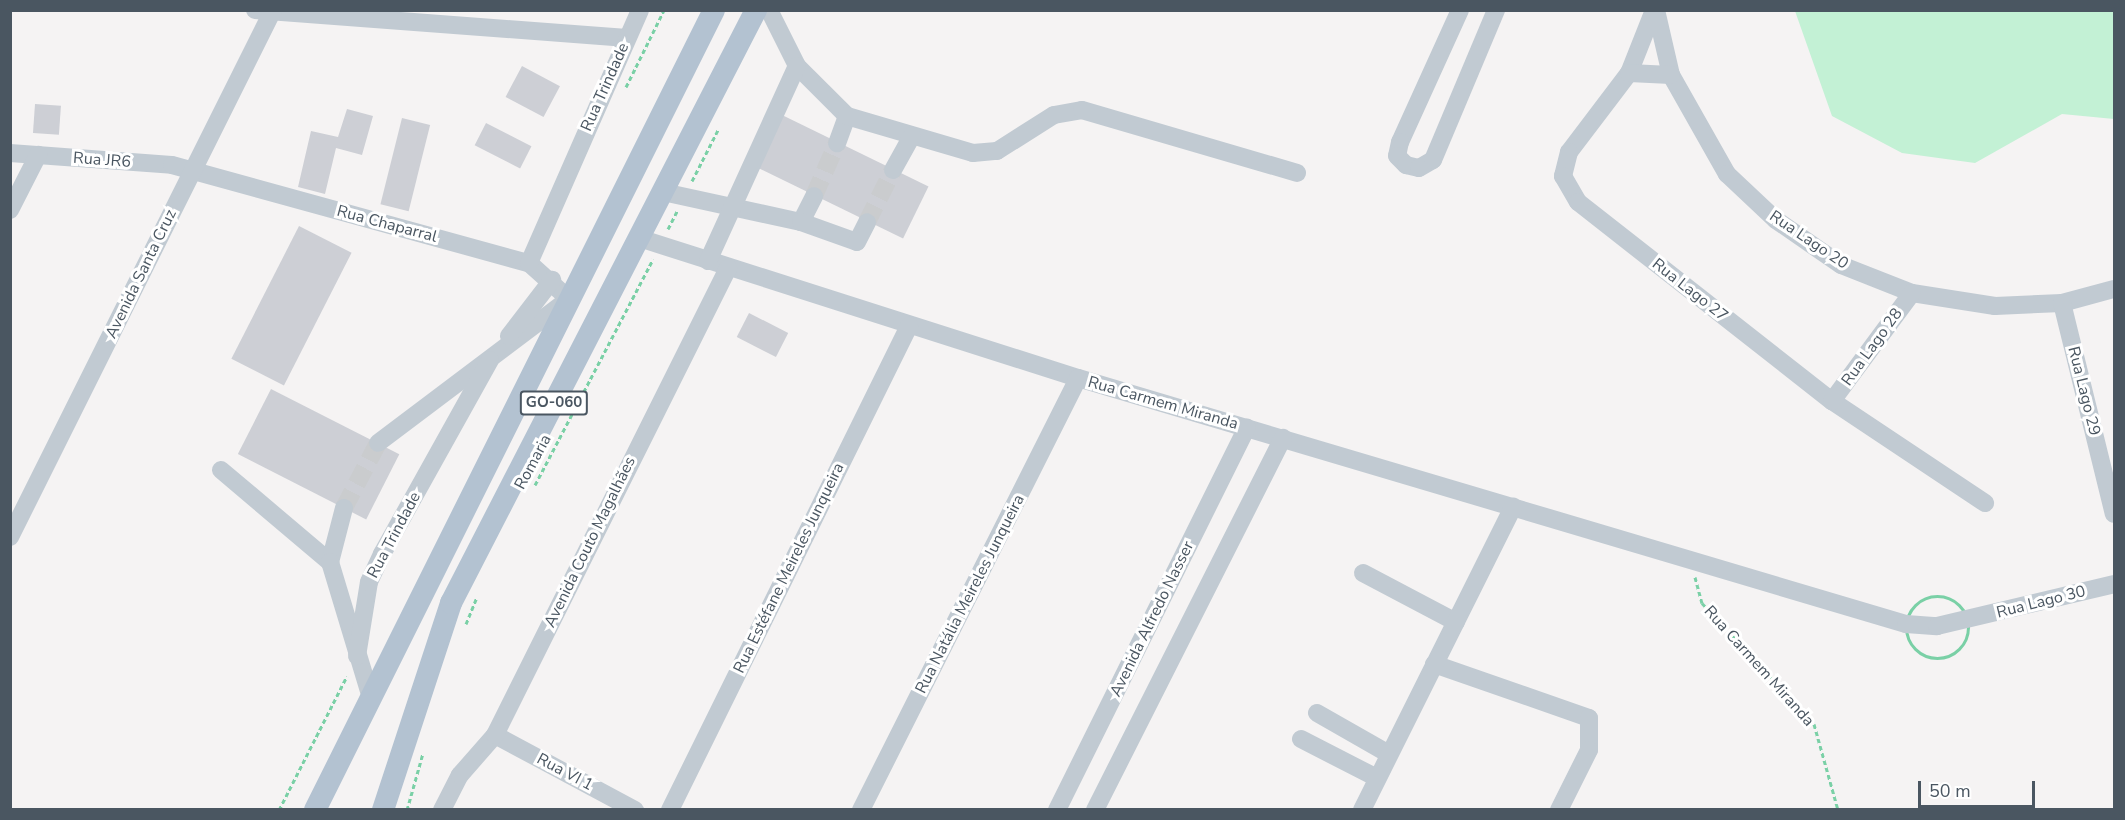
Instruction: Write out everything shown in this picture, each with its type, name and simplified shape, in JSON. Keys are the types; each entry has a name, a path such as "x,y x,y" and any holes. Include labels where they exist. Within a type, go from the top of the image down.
{"main road":[{"name":"GO-060","path":"315,810 714,10"},
{"name":"GO-060","path":"383,810 451,603 639,238 673,195 756,10"}],"street":[{"name":"Rua Trindade","path":"529,263 640,10"},
{"path":"770,10 797,66 847,116 912,136 973,153 997,151 1054,115 1083,110 1297,172"},
{"path":"1460,10 1400,142 1397,156 1406,165 1419,168 1433,160 1496,10"},
{"name":"Rua Lago 27","path":"1655,10 1629,73 1569,152 1563,176 1578,202 1832,401 1985,503"},
{"name":"Rua Lago 20","path":"1655,10 1671,75 1727,174 1776,220 1841,265 1912,294 1995,306 2062,303 2115,289"},
{"path":"267,11 437,17 627,38"},
{"name":"Avenida Santa Cruz","path":"10,537 192,171 267,11"},
{"path":"708,261 797,66"},
{"path":"1629,73 1671,75"},
{"path":"837,143 847,116"},
{"path":"893,170 912,136"},
{"name":"Rua JR6","path":"10,153 192,171"},
{"path":"10,210 38,155"},
{"name":"Rua Chaparral","path":"192,171 529,263 552,280 569,299"},
{"path":"673,195 733,210 801,222 857,242 867,222"},
{"path":"801,222 814,196"},
{"name":"Rua Carmem Miranda","path":"639,238 909,326 1078,378 1513,507 1690,556 1906,624"},
{"name":"Avenida Couto Magalhães","path":"442,810 460,775 495,735 728,268"},
{"name":"Rua Trindade","path":"357,656 373,573 493,356 552,280"},
{"name":"Rua Lago 28","path":"1832,401 1912,294"},
{"path":"378,443 569,299"},
{"name":"Rua Lago 29","path":"2062,303 2115,514"},
{"name":"Rua Estéfane Meireles Junqueira","path":"670,810 909,326"},
{"name":"Rua Natália Meireles Junqueira","path":"861,810 1078,378"},
{"name":"Avenida Alfredo Nasser","path":"1057,810 1247,428"},
{"name":"Avenida Alfredo Nasser","path":"1095,810 1283,438"},
{"path":"220,470 330,562"},
{"path":"1362,810 1513,507"},
{"path":"344,508 330,562 371,698"},
{"path":"1363,573 1456,622"},
{"name":"Rua Lago 30","path":"1906,624 1967,620 2115,584"},
{"path":"1434,664 1588,718 1589,750 1559,810"},
{"path":"1317,713 1389,754"},
{"name":"Rua VI 1","path":"495,735 635,810"},
{"path":"1301,739 1377,778"}],"path":[{"name":"Romaria","path":"532,491 661,246 673,195 720,124"},
{"name":"Rua Carmem Miranda","path":"1690,556 1702,603 1814,724 1838,810"},
{"path":"464,628 482,585"},
{"path":"1933,596 1958,604 1967,620 1960,649 1934,658 1913,646 1906,624 1911,611 1933,596"},
{"path":"279,810 357,656"},
{"path":"407,810 426,744"}],"green space":[{"path":"1795,11 2114,11 2114,119 2062,114 1975,163 1902,153 1832,116"}],"building":[{"path":"522,66 560,86 544,117 506,97"},
{"path":"35,104 61,106 59,135 33,133"},
{"path":"347,109 373,116 362,155 336,148 325,194 298,187 311,131 338,137"},
{"path":"782,115 929,186 903,239 757,167"},
{"path":"402,118 430,125 409,211 380,204"},
{"path":"486,123 531,146 520,168 475,145"},
{"path":"299,226 352,253 284,386 231,359"},
{"path":"749,313 788,333 776,357 737,337"},
{"path":"271,389 399,454 366,519 238,454"}],"tunnel":[{"path":"814,196 837,143"},
{"path":"867,222 893,170"},
{"path":"344,508 378,443"}]}
